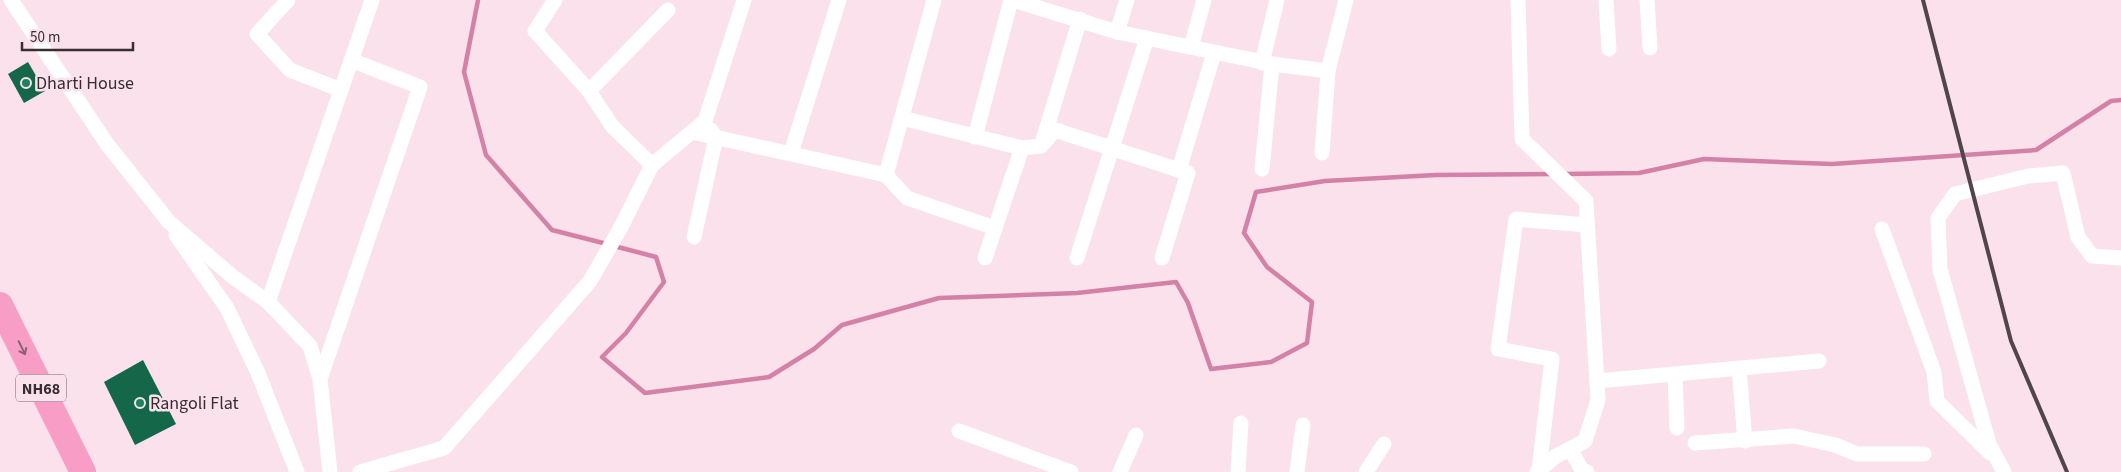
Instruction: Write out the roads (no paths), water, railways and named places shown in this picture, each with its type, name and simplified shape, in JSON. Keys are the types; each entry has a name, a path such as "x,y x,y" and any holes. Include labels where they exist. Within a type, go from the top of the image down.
{"highway":[{"name":"NH68","path":"0,305 83,472"},
{"name":"NH68","path":"0,345 64,472"}],"street":[{"path":"11,0 107,144 169,222 233,277 268,302 310,346 320,379 330,472"},
{"path":"288,0 257,34 290,70 341,90"},
{"path":"268,302 372,0"},
{"path":"555,0 535,31 589,91 612,126 652,164"},
{"path":"360,472 444,448 590,281 621,227 652,164 705,120 744,0"},
{"path":"791,154 839,0"},
{"path":"886,175 934,0"},
{"path":"975,137 1012,0 1080,19 1117,32 1267,63 1328,70"},
{"path":"1117,32 1127,0"},
{"path":"1191,47 1204,0"},
{"path":"1262,169 1267,63 1277,0"},
{"path":"1322,153 1328,70 1346,0"},
{"path":"1518,0 1522,139 1586,201 1598,400 1585,441 1556,456 1538,471"},
{"path":"1606,0 1609,49"},
{"path":"1647,0 1650,48"},
{"path":"589,91 668,10"},
{"path":"1041,146 1080,19"},
{"path":"1077,258 1147,38"},
{"path":"1178,170 1214,52"},
{"path":"320,379 420,87 351,60"},
{"path":"902,118 1022,148 1041,146 1055,130 1188,173 1162,258"},
{"path":"694,237 716,137 705,120"},
{"path":"692,132 886,175 907,198 996,228"},
{"path":"986,258 1022,148"},
{"path":"2000,466 1989,444 1940,269 1938,218 1955,194 2028,176 2063,173 2078,237 2092,256 2121,258"},
{"path":"148,195 227,308 258,373 297,472"},
{"path":"1538,471 1552,359 1498,349 1516,219 1587,225"},
{"path":"1882,229 1934,372 1937,401 2000,466"},
{"path":"1597,381 1819,361"},
{"path":"1738,368 1745,441"},
{"path":"1675,374 1677,428"},
{"path":"1238,472 1241,423"},
{"path":"1296,472 1303,425"},
{"path":"959,431 1064,471"},
{"path":"1120,472 1136,435"},
{"path":"1695,443 1745,441 1794,436 1835,446 1857,454 1924,454"},
{"path":"1366,472 1384,444"},
{"path":"1570,449 1582,470 1588,472"}],"waterway":[{"path":"478,0 464,72 486,155 552,230 607,244"},
{"path":"1563,174 1639,173 1704,159 1832,164 2036,150 2111,101 2121,100"},
{"path":"614,246 656,257 664,282 626,333 602,357 645,393 769,377 814,349 842,325 939,298 1077,293 1176,282 1188,303 1211,369 1271,362 1307,343 1312,302 1267,267 1244,233 1256,192 1325,181 1436,175 1553,174"}],"railway":[{"path":"1923,0 2011,341 2067,472"}],"place":[{"name":"Dharti House","path":"26,83"},
{"name":"Rangoli Flat","path":"140,403"}]}
